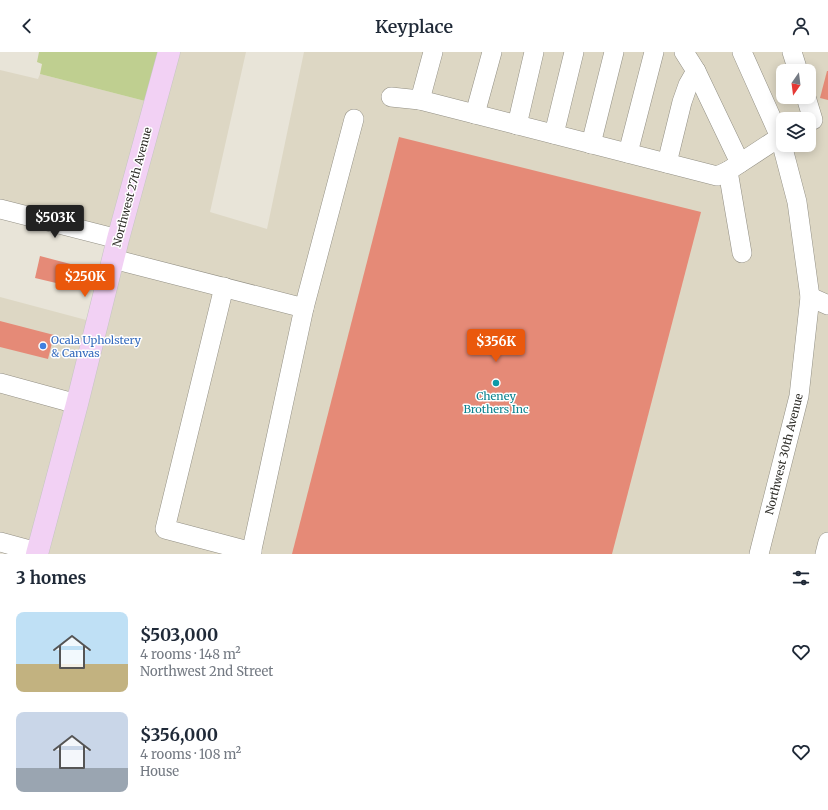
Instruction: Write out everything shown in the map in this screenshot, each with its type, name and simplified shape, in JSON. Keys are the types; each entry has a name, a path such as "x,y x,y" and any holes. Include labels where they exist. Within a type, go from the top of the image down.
{"main road":[{"name":"Northwest 27th Avenue","path":"37,553 77,404 115,249 169,53"}],"street":[{"path":"420,100 434,52"},
{"path":"475,114 492,52"},
{"path":"517,125 534,52"},
{"path":"554,134 574,52"},
{"path":"592,144 614,52"},
{"path":"628,153 654,52"},
{"path":"684,52 696,71 734,167 742,253"},
{"name":"Northwest 30th Avenue","path":"742,52 776,123"},
{"path":"792,52 796,64"},
{"path":"667,163 682,102 688,85 696,71"},
{"path":"391,97 420,100 717,176 734,167 776,140"},
{"path":"809,104 817,122"},
{"path":"224,287 165,530 252,553 304,308 354,119"},
{"name":"Northwest 30th Avenue","path":"759,554 800,396 810,297 797,202 786,152"},
{"path":"0,209 224,287 304,308"},
{"path":"810,297 828,305"},
{"path":"0,383 77,404"},
{"path":"0,542 37,553"},
{"path":"825,554 828,542"}],"shaded area":[{"path":"177,52 246,52 210,212 267,229 304,52 734,52 774,140 790,204 802,298 793,395 752,554 44,554"},
{"path":"750,52 828,52 828,554 766,554 817,298 791,152 816,152 816,112 777,112"},
{"path":"0,70 38,79 40,74 149,102 113,229 0,201"},
{"path":"0,297 90,321 72,394 0,375"},
{"path":"0,391 68,409 33,542 0,534"}],"green space":[{"path":"39,52 162,52 149,102 40,74 42,64 37,62"}],"building":[{"path":"828,71 828,100 820,98"},
{"name":"Cheney Brothers Inc","path":"399,137 701,212 612,554 292,554"},
{"path":"40,256 78,266 73,287 35,278"},
{"path":"0,321 54,335 48,359 0,347"}],"place":[{"name":"Ocala Upholstery & Canvas","path":"43,346"},
{"name":"Cheney Brothers Inc","path":"496,383"}]}
